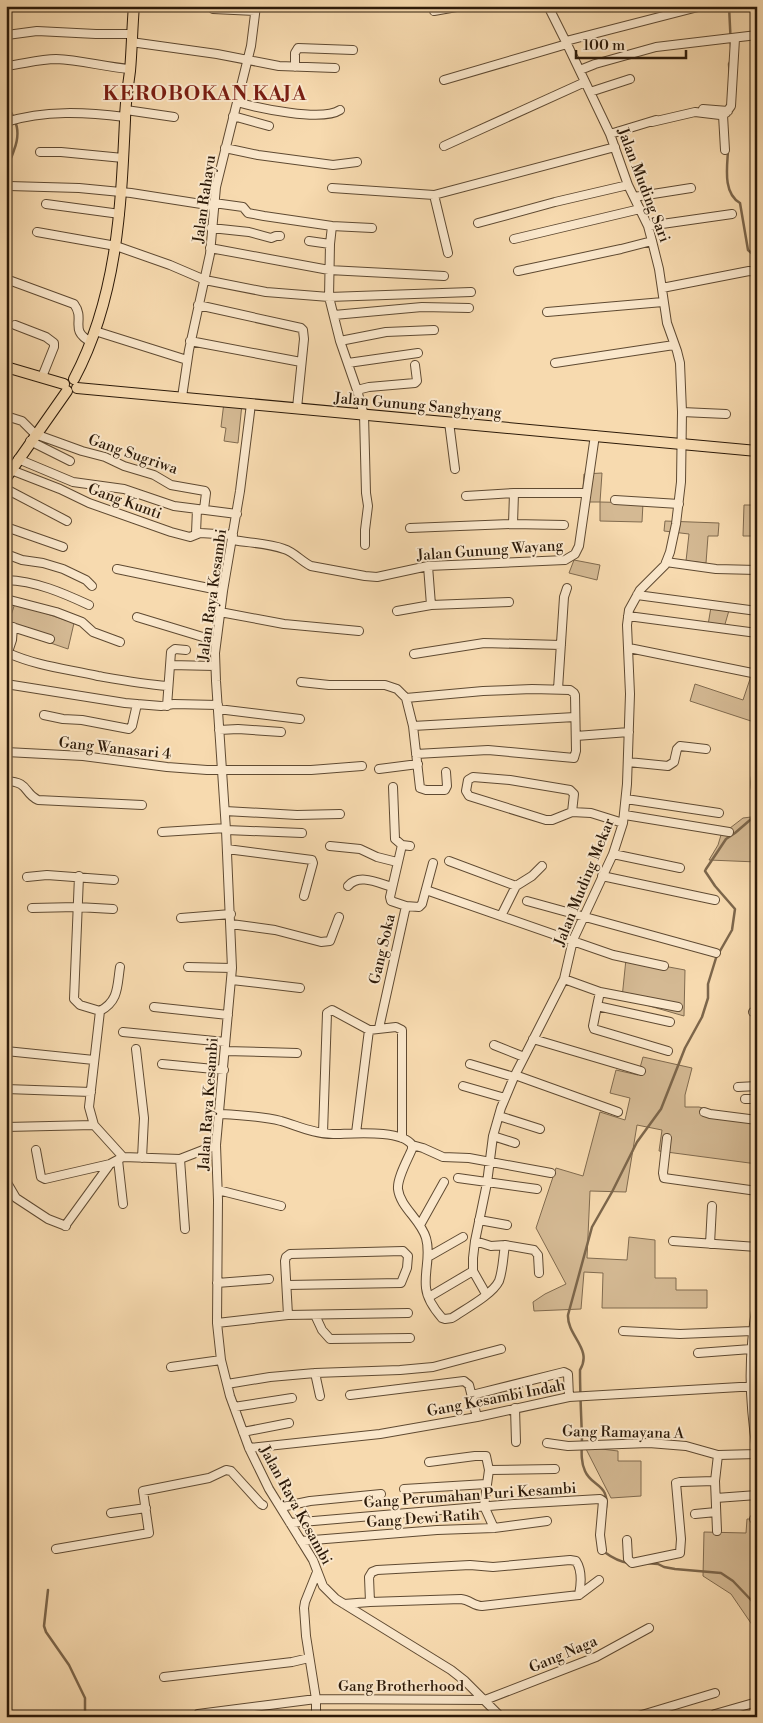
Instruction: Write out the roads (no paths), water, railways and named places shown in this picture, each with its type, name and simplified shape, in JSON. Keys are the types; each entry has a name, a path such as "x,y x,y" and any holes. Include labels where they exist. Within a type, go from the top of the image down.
{"main road":[{"path":"76,383 102,310 116,246 120,214 125,114 134,6"},
{"path":"6,367 42,377 65,387 33,438 8,472"},
{"name":"Jalan Gunung Sanghyang","path":"65,387 71,392 76,383 251,404 757,451"}],"street":[{"path":"434,11 462,6"},
{"name":"Jalan Muding Sari","path":"548,6 610,134 628,185 648,226 662,288 667,324 680,363 682,443"},
{"path":"444,80 566,42 702,6"},
{"path":"212,9 255,9"},
{"name":"Jalan Rahayu","path":"182,397 190,341 205,280 214,205 225,148 254,32 255,9"},
{"path":"7,35 37,31 96,34 132,38 175,49 192,50 279,66 335,68"},
{"path":"580,70 650,48 670,44 757,35"},
{"path":"725,150 725,113 731,106 735,38"},
{"path":"295,67 295,53 298,48 353,50"},
{"path":"6,66 56,60 78,61 130,69"},
{"path":"590,92 630,79"},
{"path":"444,146 585,82"},
{"path":"237,102 278,112 304,114 335,113 340,110"},
{"path":"610,134 693,110 708,108 725,113"},
{"path":"6,122 22,117 56,113 125,114 174,118"},
{"path":"233,116 269,126"},
{"path":"332,188 434,195 615,147"},
{"path":"225,148 258,155 333,165 357,162"},
{"path":"40,152 61,152 123,158"},
{"path":"478,223 628,185"},
{"path":"8,186 61,186 243,208 251,214 332,226 372,228"},
{"path":"634,197 691,188"},
{"path":"434,195 448,253"},
{"path":"46,204 120,214"},
{"path":"514,239 640,209"},
{"path":"648,226 732,214"},
{"path":"332,226 329,297 340,341 364,415 368,506 365,545"},
{"path":"211,228 249,232 272,238 280,236"},
{"path":"37,232 116,246 170,265 205,280 266,292 329,297 471,292"},
{"path":"518,271 621,249 652,240"},
{"path":"309,242 330,244"},
{"path":"210,248 329,270 444,276"},
{"path":"662,288 749,271 757,272"},
{"path":"6,279 74,304 78,309 79,332 83,338 91,342"},
{"path":"546,312 663,302"},
{"path":"198,305 303,330 304,339 297,408"},
{"path":"334,315 422,307 469,308"},
{"path":"15,325 46,337 54,343 42,377"},
{"path":"340,341 386,332 434,330"},
{"path":"95,331 187,360"},
{"path":"190,341 301,362"},
{"path":"555,363 674,345"},
{"path":"348,363 418,353"},
{"path":"357,390 369,387 415,383 417,378 415,365"},
{"name":"Jalan Raya Kesambi","path":"251,404 233,537 216,640 215,666 231,914 232,968 216,1145 218,1190 217,1323 221,1360 234,1407 249,1448 318,1572 323,1586 336,1599 451,1670 486,1700 500,1717"},
{"path":"682,412 726,414"},
{"path":"6,416 22,421 33,438 70,461"},
{"path":"449,422 455,469"},
{"name":"Jalan Gunung Wayang","path":"233,537 290,551 302,562 310,566 377,577 428,566 565,560 572,557 579,546 595,435"},
{"name":"Gang Sugriwa","path":"33,438 105,457 171,484 205,491 201,509"},
{"name":"Jalan Muding Mekar","path":"472,1271 474,1241 487,1183 493,1136 499,1116 514,1076 564,978 574,940 613,854 624,819 630,694 628,616 631,605 637,595 666,562 670,552 679,504 682,443"},
{"path":"18,459 73,482 124,489 174,506 236,514"},
{"name":"Gang Kunti","path":"8,472 60,490 145,524 186,536 192,536 196,533 233,537"},
{"path":"6,489 67,521"},
{"path":"466,496 586,493"},
{"path":"513,524 514,494"},
{"path":"615,500 679,504"},
{"path":"196,533 201,509"},
{"path":"410,528 513,524 564,525"},
{"path":"6,527 63,547"},
{"path":"6,554 63,570 81,577 92,586"},
{"path":"666,562 716,569 757,570"},
{"path":"428,566 431,605"},
{"path":"117,569 223,591"},
{"path":"6,580 27,582 55,590 89,605"},
{"path":"558,689 564,597 567,588"},
{"path":"637,595 757,611"},
{"path":"6,598 56,612 82,622 93,632 120,642"},
{"path":"397,612 431,605 509,602"},
{"path":"220,612 284,624 359,631"},
{"path":"628,616 757,633"},
{"path":"137,617 216,640"},
{"path":"50,639 10,626 12,640 7,655 61,669 126,682 167,686"},
{"path":"414,654 471,644 562,644"},
{"path":"629,648 757,674"},
{"path":"167,706 167,686 172,650 186,650"},
{"path":"170,665 215,666"},
{"path":"301,682 329,685 392,686 397,689 406,698 413,726 418,764 418,785 422,790 445,790 447,786 446,772"},
{"path":"6,684 125,703 218,707 300,719"},
{"path":"406,698 558,689 570,690 574,693 576,755 572,758 488,750 416,754"},
{"path":"44,715 129,729 132,726 137,704"},
{"path":"413,726 575,717"},
{"path":"219,730 238,728 280,732"},
{"path":"576,736 629,732"},
{"path":"628,762 668,766 674,762 679,746 706,749"},
{"name":"Gang Wanasari 4","path":"6,752 83,756 167,768 311,770 362,766"},
{"path":"379,769 418,764"},
{"path":"572,812 574,794 570,790 484,777 473,777 468,780 466,791 469,796 546,820 552,820 572,812 591,813 729,832"},
{"path":"6,781 17,782 34,799 38,800 142,806"},
{"path":"393,787 395,836 397,841 406,845 397,862 390,899 406,906"},
{"path":"626,799 719,813"},
{"path":"225,811 297,815 340,814"},
{"path":"162,832 226,829 302,833"},
{"path":"330,846 360,849 377,857 397,862"},
{"path":"227,849 312,860 313,863 304,896"},
{"path":"613,854 680,868"},
{"path":"449,861 516,886"},
{"name":"Gang Soka","path":"379,1028 406,906 418,907 422,904 433,862"},
{"path":"501,916 516,886 532,876 542,866"},
{"path":"27,877 47,875 79,876 114,880"},
{"path":"79,876 74,999 80,1005 100,1011 110,1005 115,1000 120,967"},
{"path":"602,876 715,900"},
{"path":"348,886 354,879 359,879 392,887"},
{"path":"426,890 614,955 664,966"},
{"path":"527,901 716,953"},
{"path":"32,908 77,907 113,909"},
{"path":"180,918 231,914"},
{"path":"231,924 275,930 325,942 330,941 339,917"},
{"path":"188,966 232,968"},
{"path":"564,978 600,992 678,1008"},
{"path":"232,980 300,988"},
{"path":"600,992 594,1029 668,1051"},
{"path":"597,1006 670,1022"},
{"path":"154,1007 228,1015"},
{"path":"323,1133 327,1013 332,1010 348,1016 369,1030 396,1027 402,1030 402,1138"},
{"path":"100,1011 89,1107 94,1125 121,1159 123,1204"},
{"path":"356,1133 369,1030"},
{"path":"123,1032 225,1042"},
{"path":"533,1039 641,1071"},
{"path":"494,1045 524,1057"},
{"path":"136,1049 144,1118 142,1158"},
{"path":"6,1051 94,1060"},
{"path":"225,1051 297,1053"},
{"path":"162,1064 224,1070"},
{"path":"470,1064 514,1076 618,1112"},
{"path":"463,1086 506,1098"},
{"path":"738,1087 757,1086"},
{"path":"6,1089 91,1092"},
{"path":"745,1099 757,1099"},
{"path":"704,1112 757,1120"},
{"path":"220,1114 255,1116 323,1133 356,1133 402,1138 412,1145 443,1157 489,1162 551,1173"},
{"path":"499,1116 540,1129"},
{"path":"6,1128 94,1125"},
{"path":"493,1136 515,1143"},
{"path":"667,1138 664,1178 757,1191"},
{"path":"36,1150 41,1177 45,1179 110,1164 121,1159 180,1159 216,1145"},
{"path":"412,1145 398,1184 398,1191 425,1236 428,1257 426,1288 440,1316 445,1319 452,1318 486,1294 499,1280 505,1245"},
{"path":"180,1159 185,1228"},
{"path":"6,1181 16,1198 48,1220 65,1226 110,1164"},
{"path":"458,1178 536,1189"},
{"path":"420,1225 444,1182"},
{"path":"218,1190 281,1206"},
{"path":"710,1244 712,1206"},
{"path":"479,1220 507,1225"},
{"path":"428,1257 463,1237"},
{"path":"474,1241 491,1246 505,1245 534,1250 538,1255 538,1273"},
{"path":"673,1241 757,1247"},
{"path":"287,1285 401,1283 409,1260 408,1256 402,1251 290,1254 286,1257 288,1314"},
{"path":"429,1297 472,1271 486,1294"},
{"path":"217,1282 269,1279"},
{"path":"757,1304 751,1349 757,1453"},
{"path":"217,1323 288,1314 408,1313"},
{"path":"316,1315 322,1330 330,1338 410,1338"},
{"path":"623,1331 754,1336"},
{"path":"227,1384 270,1377 315,1373 424,1368 501,1349"},
{"path":"698,1353 751,1349"},
{"path":"171,1367 221,1360"},
{"path":"472,1395 564,1372 568,1374 569,1397"},
{"path":"315,1373 320,1396"},
{"path":"350,1395 461,1381 467,1382 477,1417"},
{"name":"Gang Kesambi Indah","path":"249,1448 380,1434 477,1417 569,1397 753,1386"},
{"path":"234,1407 292,1398"},
{"path":"515,1408 516,1442"},
{"path":"243,1432 289,1423"},
{"name":"Gang Ramayana A","path":"547,1443 568,1446 672,1445 698,1449 718,1455 757,1453"},
{"path":"717,1531 716,1481 718,1455"},
{"path":"429,1462 482,1456 488,1459 489,1470 484,1506 494,1528"},
{"path":"489,1470 555,1469"},
{"path":"56,1549 149,1533 144,1491 209,1478 229,1470 263,1505"},
{"path":"627,1540 628,1559 632,1563 680,1553 681,1539 676,1483 716,1481"},
{"path":"404,1490 486,1484"},
{"path":"281,1507 310,1501 381,1494"},
{"path":"716,1498 757,1495"},
{"name":"Gang Perumahan Puri Kesambi","path":"290,1523 484,1506 602,1499 600,1535 602,1550"},
{"path":"111,1512 146,1508"},
{"path":"695,1514 716,1512"},
{"name":"Gang Dewi Ratih","path":"301,1541 446,1529 494,1528 547,1521"},
{"path":"370,1602 369,1577 372,1572 377,1570 477,1565 493,1567 570,1560 576,1562 579,1567 579,1595"},
{"path":"316,1717 316,1699 309,1658 304,1608 318,1572"},
{"path":"344,1604 467,1600 477,1606 482,1606 579,1595 599,1580"},
{"path":"308,1596 323,1586"},
{"name":"Gang Naga","path":"486,1700 596,1657 649,1628"},
{"path":"164,1676 292,1662 309,1658"},
{"path":"635,1717 716,1693"},
{"name":"Gang Brotherhood","path":"198,1714 316,1699 486,1700"},
{"path":"711,1717 715,1714 757,1702"}],"waterway":[{"path":"729,6 731,47"},
{"path":"730,78 729,64 731,60"},
{"path":"6,104 17,127 16,144 13,154 6,165"},
{"path":"728,151 728,187 735,199 740,203 748,250 757,258"},
{"path":"757,764 751,782 752,791 757,799"},
{"path":"605,1513 606,1496 604,1491 588,1476 582,1463 580,1370 583,1356 582,1349 571,1330 568,1315 592,1227 637,1142 661,1109 685,1048 702,1017 708,998 708,984 716,958 732,930 735,909 705,871 726,839 757,814"},
{"path":"603,1551 615,1559 629,1563"},
{"path":"645,1563 658,1564 675,1569 721,1573 733,1581 752,1601 757,1629"},
{"path":"48,1590 44,1626 46,1632 69,1665 85,1698 85,1717"}],"district":[{"name":"KEROBOKAN KAJA","path":"205,93"}]}
